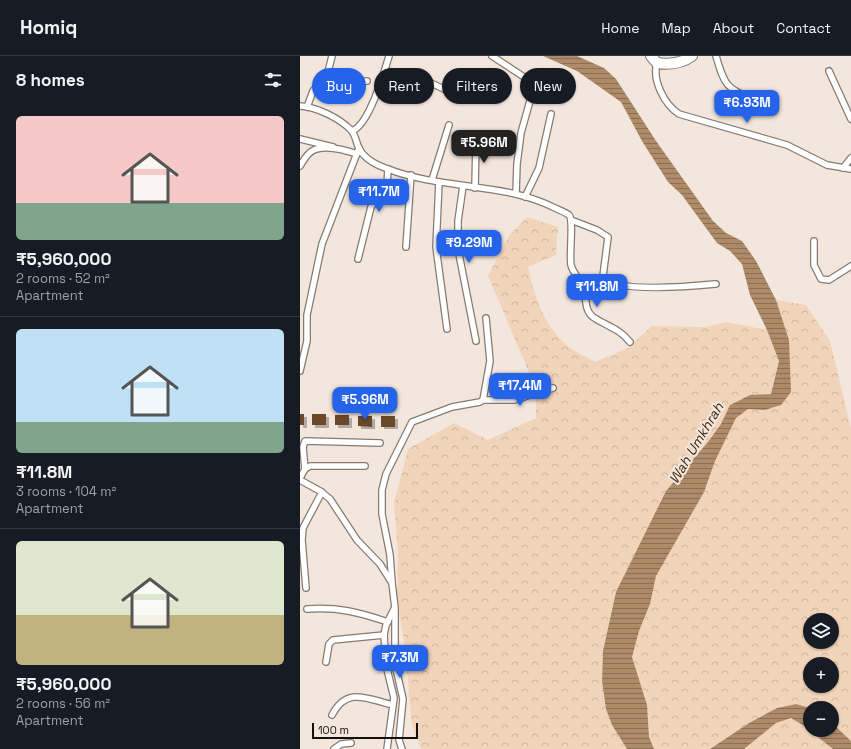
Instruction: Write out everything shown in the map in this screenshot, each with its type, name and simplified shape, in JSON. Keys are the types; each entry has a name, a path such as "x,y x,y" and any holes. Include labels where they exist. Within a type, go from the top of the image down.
{"highway":[{"path":"654,59 672,64 681,62 692,56"}],"street":[{"path":"329,68 332,56"},
{"path":"386,68 389,56"},
{"path":"492,56 520,74"},
{"path":"716,56 723,80 728,88 755,101"},
{"path":"654,59 657,84 672,109 679,114 776,142 827,165 851,169"},
{"path":"829,71 851,118"},
{"path":"352,131 360,126 374,95"},
{"path":"307,107 312,96"},
{"path":"516,193 517,164 521,133 529,104"},
{"path":"300,106 307,107 339,120 352,131 358,151 365,158 388,169 439,182 516,193 543,202 568,214 571,220 569,255 572,267 585,291 591,316 621,331 630,342"},
{"path":"525,197 539,168 551,114"},
{"path":"432,180 449,125"},
{"path":"300,139 337,148 358,151"},
{"path":"475,188 476,141"},
{"path":"300,166 312,151 337,148"},
{"path":"300,371 307,341 307,315 322,244 358,151"},
{"path":"844,168 851,158"},
{"path":"358,258 371,207 388,185 388,169"},
{"path":"406,247 411,175"},
{"path":"439,182 436,247 447,329"},
{"path":"463,186 458,221 458,249 476,341"},
{"path":"571,220 597,230 608,237 603,269 603,276 606,280 625,286 674,288 716,284"},
{"path":"814,241 814,265 824,281 829,280 851,266"},
{"path":"483,400 490,361 486,318"},
{"path":"402,749 399,740 403,699 395,664 395,608 390,555 382,514 382,490 386,474 409,426 417,419 452,407 480,402 483,400 514,400 552,388"},
{"path":"380,443 305,441 303,447 305,469 300,479 322,492 338,509 356,540 380,564 392,583"},
{"path":"305,469 314,466 364,466"},
{"path":"306,588 302,540 304,528 322,492"},
{"path":"307,609 331,607 356,612 388,622"},
{"path":"388,749 394,691 386,665 384,636 388,622 395,608"},
{"path":"326,662 329,644 332,640 384,636"},
{"path":"332,715 339,702 351,696 393,705"},
{"path":"334,749 341,744 351,743"}],"green space":[{"path":"527,217 558,227 556,255 528,267 534,290 547,321 561,340 576,352 595,362 628,348 652,326 706,327 726,322 767,330 779,361 771,394 750,395 730,405 721,424 708,442 666,491 616,592 603,651 602,681 606,709 612,725 627,749 421,749 412,725 405,648 397,601 398,552 394,503 408,449 454,423 488,440 536,418 536,389 488,276 509,236"},
{"path":"776,300 806,305 830,341 851,429 851,741 839,730 839,701 803,701 803,706 796,704 777,708 749,723 710,749 654,749 649,737 647,705 632,657 639,631 650,604 656,576 736,418 748,409 765,410 781,405 789,340"},
{"path":"791,718 803,725 803,737 818,737 833,749 744,749 776,723"}],"shaded area":[{"path":"543,56 577,56 604,68 616,79 656,141 713,221 726,233 742,241 756,261 776,300 789,340 791,392 781,405 765,410 748,409 736,418 715,461 704,492 656,576 650,604 639,631 632,657 647,705 649,737 654,749 627,749 612,725 606,709 602,681 603,651 616,592 666,491 708,442 721,424 730,405 750,395 771,394 779,361 767,330 750,295 742,264 730,251 717,243 682,195 668,182 642,141 621,102 576,71 576,68 570,68"},
{"path":"796,704 803,706 803,725 791,718 776,723 744,749 710,749 749,723 777,708"},
{"path":"839,730 851,741 851,749 833,749 818,737 839,737"}],"building":[{"path":"300,414 304,414 304,425 300,425"},
{"path":"312,414 326,414 326,425 312,425"},
{"path":"335,415 349,415 349,425 335,425"},
{"path":"358,416 372,416 372,427 358,426"},
{"path":"381,416 395,416 395,427 381,427"}],"water label":[{"name":"Wah Umkhrah","path":"696,443"}]}
